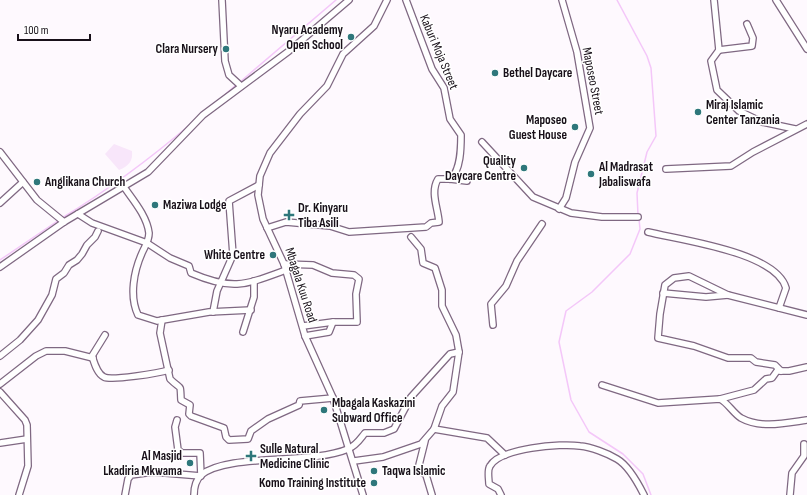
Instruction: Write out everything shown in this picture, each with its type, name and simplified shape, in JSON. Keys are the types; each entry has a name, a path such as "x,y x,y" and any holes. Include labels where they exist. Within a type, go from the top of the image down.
{"street":[{"path":"222,0 225,61 230,75 241,86"},
{"path":"0,266 64,222 148,172 203,115 289,51 349,0"},
{"name":"Mbagala Kuu Road","path":"363,495 354,461 333,398 305,336 285,267 267,228 260,203 259,185 260,176 270,153 296,119 326,86 343,54 374,26 387,0"},
{"name":"Kaburi Moja Street","path":"406,0 432,69 444,88 450,119 461,135 458,165 454,176 450,178"},
{"name":"Maposeo Street","path":"559,209 566,198 575,162 590,128 577,52 562,0"},
{"path":"714,0 719,50 711,61 715,84 725,99 739,111 756,120 795,129"},
{"path":"776,0 807,49"},
{"path":"719,50 750,48 753,44 753,38 747,24"},
{"path":"666,169 731,166 753,152 807,124"},
{"path":"482,142 533,198 571,213 602,217 638,217"},
{"path":"0,152 37,200 64,222"},
{"path":"267,228 286,222 330,226 349,232 426,227 431,223 439,222 434,197 436,183 438,180 450,178 467,181"},
{"path":"0,203 23,182"},
{"path":"213,312 219,284 231,264 233,255 229,201 259,185"},
{"path":"124,187 147,225 147,243 141,254 133,285 137,314 154,320 162,320 184,315 251,310"},
{"path":"78,214 92,223 147,243 170,258 188,265 191,273 219,284 237,286 254,281 285,267 313,265 332,273 358,277 356,294 358,321 352,323 333,322 303,326"},
{"path":"493,325 491,304 506,286 517,261 542,224"},
{"path":"0,356 20,340 38,320 52,295 56,279 64,273 69,265 77,260 87,245 96,237 98,232"},
{"path":"648,232 686,239 736,253 773,270 781,278 786,288 779,308"},
{"path":"411,237 421,249 423,263 435,268 442,290 442,306 456,335 459,352 453,392 442,406 434,429 425,441 418,469 426,475 432,495"},
{"path":"781,371 775,365 756,362 750,358 728,358 694,346 658,338 665,284 674,278 687,275 692,276 728,295 807,315"},
{"path":"243,332 255,293 254,281"},
{"path":"663,293 706,297 728,295"},
{"path":"162,320 160,333 170,379 182,389 180,400 190,406 190,414 223,428 226,437 229,440 248,439 251,432 268,419 299,405 300,402 333,398"},
{"path":"305,336 329,332 333,322"},
{"path":"105,335 92,354 100,374 108,379 135,375 147,376 169,370"},
{"path":"0,384 36,356 46,351 65,352 93,358"},
{"path":"194,495 196,484 201,476 210,470 236,463 296,459 333,454 349,448 362,440 366,433 384,432 394,428 397,426 406,403 431,373 450,354 459,352"},
{"path":"602,385 658,403 720,399 756,389 766,379 772,378 777,371 807,367"},
{"path":"0,392 25,420 27,425 28,466 19,495"},
{"path":"720,399 737,415 748,420 776,425 807,420"},
{"path":"177,420 175,427 178,450 182,453 200,453 201,476"},
{"path":"434,429 487,438 505,455"},
{"path":"0,443 27,439"},
{"path":"354,461 394,454 425,441"},
{"path":"790,495 792,473 804,456 804,444"},
{"path":"501,495 498,489 490,484 489,468 491,464 514,451 538,447 567,445 584,446 619,460 634,476 644,495"},
{"path":"125,495 128,479 131,475 153,472 201,476"}],"shaded area":[{"path":"114,144 132,151 130,163 119,170 105,154"}],"waterway":[{"path":"240,82 336,0"},
{"path":"617,0 647,56 651,68 656,136 647,152 637,193 638,215"},
{"path":"219,100 237,84"},
{"path":"62,218 129,173 192,123"},
{"path":"639,219 640,229 630,254 592,292 566,311 559,342 571,400 589,432 623,454 643,474 651,495"},
{"path":"0,260 59,220"}],"place":[{"name":"Nyaru Academy Open School","path":"351,37"},
{"name":"Clara Nursery","path":"226,49"},
{"name":"Bethel Daycare","path":"495,73"},
{"name":"Miraj Islamic Center Tanzania","path":"698,112"},
{"name":"Maposeo Guest House","path":"575,127"},
{"name":"Quality Daycare Centre","path":"524,168"},
{"name":"Al Madrasat Jabaliswafa","path":"591,174"},
{"name":"Anglikana Church","path":"37,182"},
{"name":"Maziwa Lodge","path":"155,205"},
{"name":"Dr. Kinyaru Tiba Asili","path":"289,215"},
{"name":"White Centre","path":"273,255"},
{"name":"Mbagala Kaskazini Subward Office","path":"324,410"},
{"name":"Sulle Natural Medicine Clinic","path":"251,456"},
{"name":"Al Masjid Lkadiria Mkwama","path":"190,463"},
{"name":"Taqwa Islamic","path":"374,471"},
{"name":"Komo Training Institute","path":"374,483"}]}
